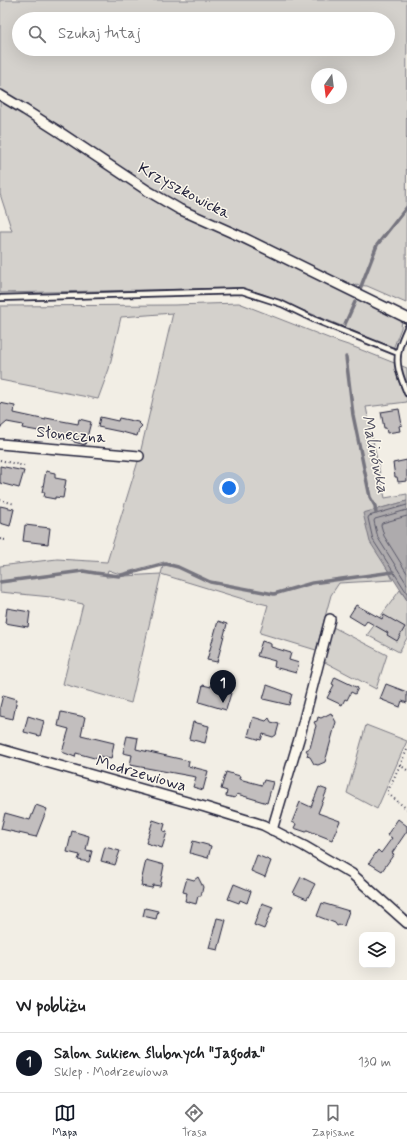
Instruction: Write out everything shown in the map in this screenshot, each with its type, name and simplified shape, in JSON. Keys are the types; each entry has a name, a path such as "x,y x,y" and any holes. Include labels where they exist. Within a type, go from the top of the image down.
{"street":[{"name":"Krzyszkowicka","path":"0,95 49,125 173,206 244,238 407,318"},
{"name":"Słoneczna","path":"0,444 139,456"},
{"path":"272,830 300,733 330,619"},
{"name":"Modrzewiowa","path":"0,749 263,825 304,846 352,874 407,924"}],"lane":[{"path":"0,298 242,291 282,304 398,356"},
{"path":"407,328 401,342 398,356 398,366 407,393"}],"path":[{"path":"0,460 24,466"},
{"path":"0,500 15,504"},
{"path":"0,539 5,540"},
{"path":"407,750 387,793 407,809"},
{"path":"400,765 407,770"}],"shaded area":[{"path":"0,0 407,0 406,303 367,286 353,285 195,213 159,193 66,130 0,90"},
{"path":"0,100 111,169 149,197 251,245 402,320 401,328 393,349 349,329 263,294 241,288 0,293 0,231 12,231 0,194"},
{"path":"239,303 407,368 407,402 366,407 385,498 407,494 407,501 371,511 385,565 393,580 339,583 331,595 316,650 260,633 268,605 161,574 131,703 63,684 83,604 51,597 0,592 0,566 57,559 107,562 139,458 173,313 121,317 109,369 98,399 0,380 0,306","holes":["164,562 161,574 106,577 108,570 120,574"]},
{"path":"400,590 407,600 407,638 399,652 367,635"},
{"path":"333,627 387,655 376,689 323,661"},
{"path":"366,725 407,741 377,809 347,793"}],"water":[{"path":"407,501 407,600 370,542 363,513"}],"building":[{"path":"0,403 15,406 14,413 46,420 46,418 78,424 79,419 91,422 85,445 74,442 74,440 55,437 55,434 22,428 23,425 7,422 0,428"},
{"path":"399,409 402,425 399,426 400,431 387,433 386,428 384,428 381,412"},
{"path":"100,417 118,421 119,418 138,422 142,426 139,429 137,436 98,427"},
{"path":"407,460 407,481 398,482 397,477 395,477 393,463"},
{"path":"0,466 24,471 19,488 0,483"},
{"path":"46,471 55,473 55,478 66,480 63,498 55,497 55,499 44,497 45,492 42,492"},
{"path":"0,506 14,509 10,526 0,523"},
{"path":"25,525 50,528 48,544 23,541"},
{"path":"356,605 382,619 384,615 405,627 397,641 387,635 388,633 367,621 364,625 349,616"},
{"path":"7,608 30,612 28,627 5,623"},
{"path":"218,621 227,624 217,662 207,660"},
{"path":"262,641 271,644 271,647 291,653 289,660 299,663 296,673 274,667 275,661 257,656"},
{"path":"335,677 358,688 355,694 351,692 347,700 345,699 342,705 327,698 334,685 332,684"},
{"path":"386,684 407,692 407,703 402,701 400,707 380,699"},
{"path":"203,685 211,687 211,685 231,693 226,710 199,702"},
{"path":"267,685 292,694 289,705 263,699"},
{"path":"3,695 17,699 13,719 0,716 0,707"},
{"path":"61,712 85,717 81,735 114,743 111,759 99,756 98,759 76,753 75,757 62,752 69,729 58,726"},
{"path":"331,713 336,722 325,762 318,765 314,764 310,757 307,756 308,753 306,750 310,748 316,726 314,722 317,721 318,717 321,718"},
{"path":"28,716 44,721 40,736 24,732"},
{"path":"253,717 266,721 269,718 271,722 279,724 276,735 273,737 263,734 261,740 248,736"},
{"path":"193,722 209,726 205,743 189,739"},
{"path":"127,736 138,738 136,749 189,761 188,766 208,771 203,790 193,787 196,777 130,765 132,755 123,753"},
{"path":"226,772 240,776 239,779 262,785 264,780 273,782 267,803 237,794 235,798 226,796 227,791 221,789"},
{"path":"319,787 327,790 318,813 340,821 332,840 307,830 306,832 294,828 296,824 292,822 300,802 311,807"},
{"path":"36,805 47,809 36,837 1,829 5,813 30,820"},
{"path":"398,819 407,826 407,831 382,871 369,863 378,850 381,853 392,838 387,835"},
{"path":"153,820 165,824 163,831 167,832 162,848 146,843"},
{"path":"72,831 89,836 86,850 92,851 89,862 78,860 80,855 67,852"},
{"path":"193,841 211,846 208,858 190,853"},
{"path":"105,847 120,851 115,865 101,861"},
{"path":"257,855 271,861 265,877 251,871"},
{"path":"146,860 164,865 160,886 153,885 152,888 141,886"},
{"path":"198,877 203,887 201,896 198,896 196,904 185,901 187,893 183,892 187,878 194,880"},
{"path":"301,877 315,884 307,899 293,893"},
{"path":"234,884 251,891 247,903 240,900 239,903 228,899"},
{"path":"262,903 273,907 264,929 254,925"},
{"path":"322,903 349,911 344,926 337,926 335,923 317,916"},
{"path":"145,908 158,911 156,919 143,916"},
{"path":"217,918 226,920 218,950 209,948"}],"waterway":[{"name":"Malinówka","path":"360,289 377,245 407,207"},
{"name":"Malinówka","path":"345,324 355,302"},
{"name":"Malinówka","path":"346,357 353,415 370,497 375,506 376,513"},
{"path":"0,582 83,571 119,576 166,564 178,567 210,582 274,594 312,583 393,572"}],"place":[{"name":"Salon sukien ślubnych \"Jagoda\"","path":"223,703"}]}
